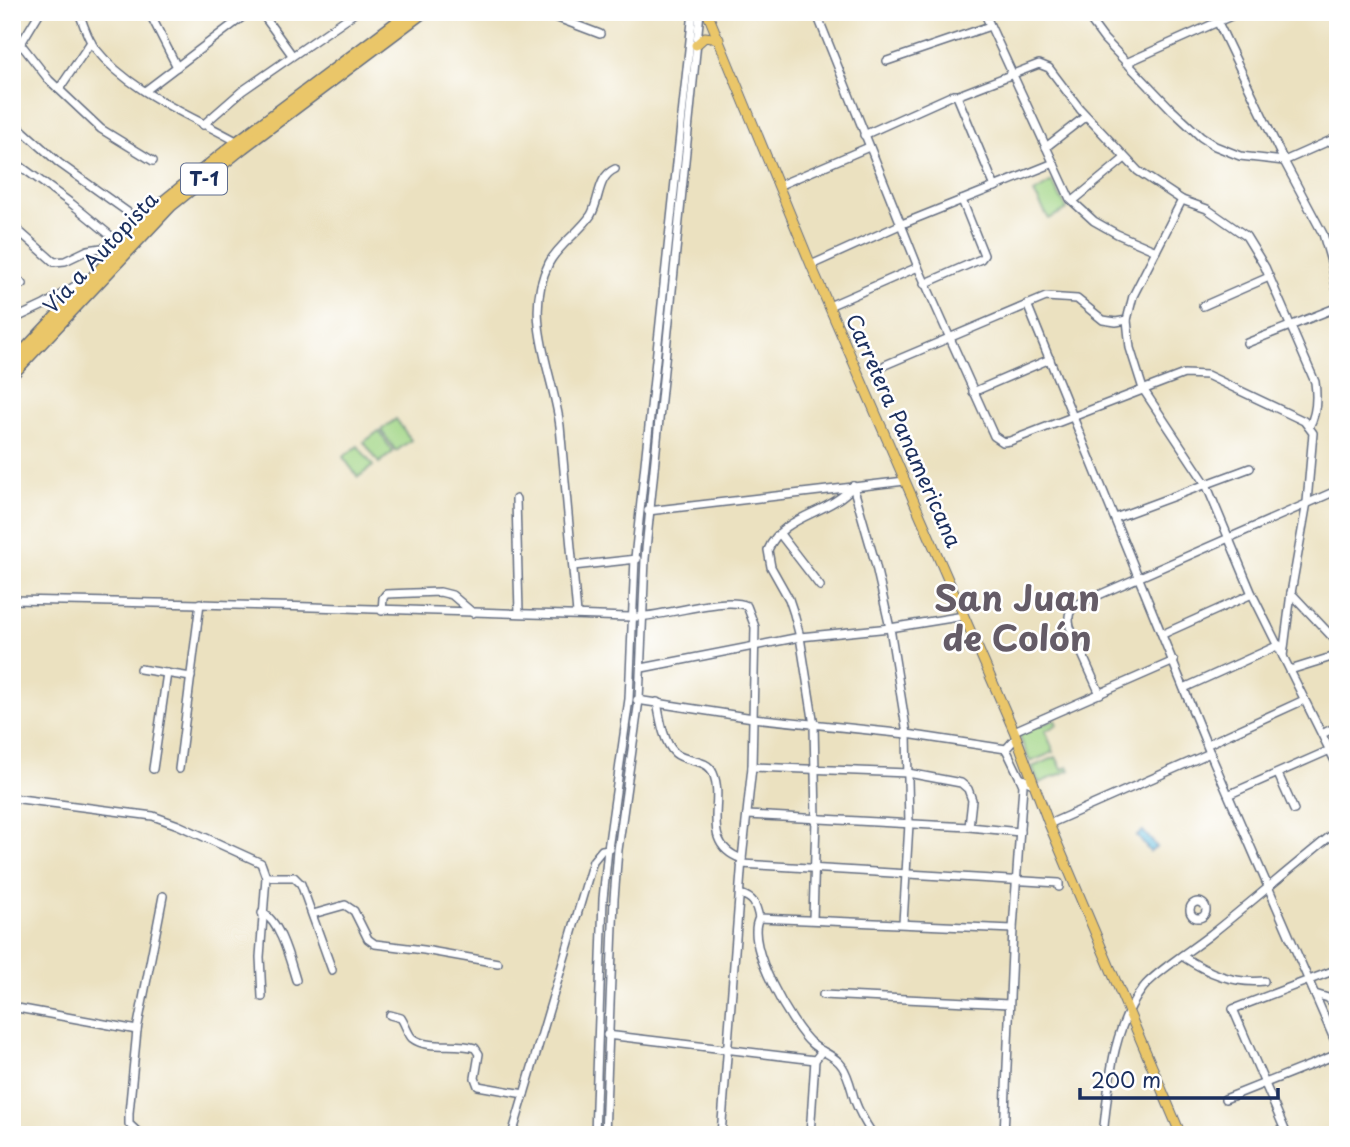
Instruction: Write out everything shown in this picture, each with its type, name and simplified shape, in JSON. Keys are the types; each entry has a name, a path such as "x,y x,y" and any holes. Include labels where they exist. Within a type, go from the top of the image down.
{"highway":[{"name":"Vía a Autopista","path":"12,375 171,206 240,145 410,12"},
{"name":"Vía a Autopista","path":"12,363 165,200 424,12"}],"main road":[{"name":"Carretera Panamericana","path":"707,12 811,265 1015,735 1049,824 1181,1135"},
{"path":"696,45 705,37 719,39"}],"street":[{"path":"40,12 16,44 101,128 153,161"},
{"path":"79,12 91,43 115,68 145,90 240,145"},
{"path":"149,12 177,67"},
{"path":"145,90 248,12"},
{"path":"261,12 292,55"},
{"path":"203,125 242,91 356,12"},
{"path":"542,12 600,34"},
{"path":"595,1135 603,899 629,699 635,558 693,12"},
{"path":"605,1135 618,850 639,701 645,559 700,12"},
{"path":"832,12 817,15 925,284 990,431 1003,442 1184,374 1207,375 1304,421 1309,427 1313,433 1307,502 1283,656"},
{"path":"984,12 1073,201 1094,221 1156,251"},
{"path":"1084,12 1126,63 1208,142 1240,156 1284,161 1338,137"},
{"path":"1213,12 1284,161 1323,234 1338,296"},
{"path":"1126,63 1240,12"},
{"path":"887,61 990,26"},
{"path":"59,89 91,43"},
{"path":"864,135 953,95 957,96 1039,64 1049,68 1086,116 1138,171 1182,200 1207,209 1246,236 1269,277 1315,382 1317,395 1313,421 1309,427"},
{"path":"957,96 995,187"},
{"path":"1046,147 1086,116"},
{"path":"12,121 59,163 143,223"},
{"path":"780,185 869,147"},
{"path":"1073,201 1125,158"},
{"path":"12,160 122,245"},
{"path":"811,265 902,224 1054,163"},
{"path":"577,614 559,415 545,362 538,300 549,263 565,242 586,222 594,210 605,177 615,169"},
{"path":"925,284 981,259 984,255 962,200"},
{"path":"1182,200 1133,296 1127,320 1130,348 1143,389 1206,484 1252,594 1338,767"},
{"path":"12,225 58,263 88,250 122,245"},
{"path":"829,306 918,267"},
{"path":"12,276 23,284"},
{"path":"1203,306 1269,277"},
{"path":"12,320 75,286 83,287"},
{"path":"885,365 1046,297 1077,299 1103,320 1127,320"},
{"path":"1027,304 1210,753 1338,1048"},
{"path":"1247,343 1338,307"},
{"path":"973,392 1050,359"},
{"path":"1115,518 1250,468"},
{"path":"640,512 905,481"},
{"path":"813,919 816,819 814,725 800,637 789,599 768,558 771,544 779,534 799,519 844,498 853,486"},
{"path":"853,486 875,562 890,628 907,734 909,824 904,923"},
{"path":"1100,694 1070,627 1070,610 1076,605 1338,490"},
{"path":"516,499 519,613"},
{"path":"779,534 820,586"},
{"path":"573,566 645,559"},
{"path":"382,611 386,594 440,592 452,595 474,613"},
{"path":"1291,593 1338,643"},
{"path":"1163,634 1252,594"},
{"path":"12,600 200,603 382,611 633,617 729,603 747,606 755,627 752,767 721,1135"},
{"path":"179,769 200,603"},
{"path":"642,668 800,637 890,628 964,616"},
{"path":"1184,688 1279,645"},
{"path":"1290,670 1338,655"},
{"path":"1006,749 1015,735 1174,661"},
{"path":"140,669 191,677"},
{"path":"153,769 167,673"},
{"path":"629,699 752,719 907,734 1006,749"},
{"path":"1208,744 1304,699"},
{"path":"657,702 660,718 673,751 681,758 703,763 713,772 716,830 728,852 742,862 1059,883 1059,887"},
{"path":"1322,734 1338,726"},
{"path":"1004,1135 1013,929 1024,785 1006,749"},
{"path":"1230,794 1329,750"},
{"path":"1049,824 1210,753"},
{"path":"752,767 908,773 961,783 968,789 972,800 969,827"},
{"path":"1278,774 1294,810"},
{"path":"1020,778 1033,783"},
{"path":"12,797 153,816 261,863 266,877 260,957 262,997"},
{"path":"747,815 1020,832"},
{"path":"1103,1135 1111,1065 1128,1014 1144,986 1338,830"},
{"path":"512,1135 593,862 602,850 618,850"},
{"path":"266,877 297,879 303,887 332,970"},
{"path":"740,894 751,897 756,905 760,950 772,983 802,1033 843,1067 856,1104 873,1135"},
{"path":"127,1135 137,1030 163,896"},
{"path":"313,914 345,905 354,911 368,939 374,944 498,963"},
{"path":"262,913 268,915 276,925 296,980"},
{"path":"759,918 1013,929"},
{"path":"1182,956 1199,968 1240,982 1264,981"},
{"path":"1287,1135 1233,1009 1338,969"},
{"path":"823,995 1009,1004"},
{"path":"1315,995 1328,998 1338,1008"},
{"path":"12,1007 137,1030"},
{"path":"390,1015 401,1018 411,1037 422,1043 457,1044 475,1048 479,1054 475,1078 478,1086 524,1094"},
{"path":"598,1035 815,1060"},
{"path":"810,1135 815,1060 822,1052"},
{"path":"1225,1099 1338,1054"},
{"path":"129,1118 129,1124 141,1135"}],"green space":[{"path":"1052,182 1067,209 1049,219 1034,193"},
{"path":"396,419 411,440 396,451 381,430"},
{"path":"379,431 393,452 379,463 364,442"},
{"path":"358,446 373,466 358,477 343,457"},
{"path":"1055,720 1057,725 1045,731 1054,752 1030,762 1018,733"},
{"path":"1056,757 1062,769 1068,767 1070,770 1039,783 1032,767"}],"water":[{"path":"1143,831 1157,847 1150,852 1137,836"}],"district":[{"name":"San Juan de Colón","path":"1017,619"}]}
